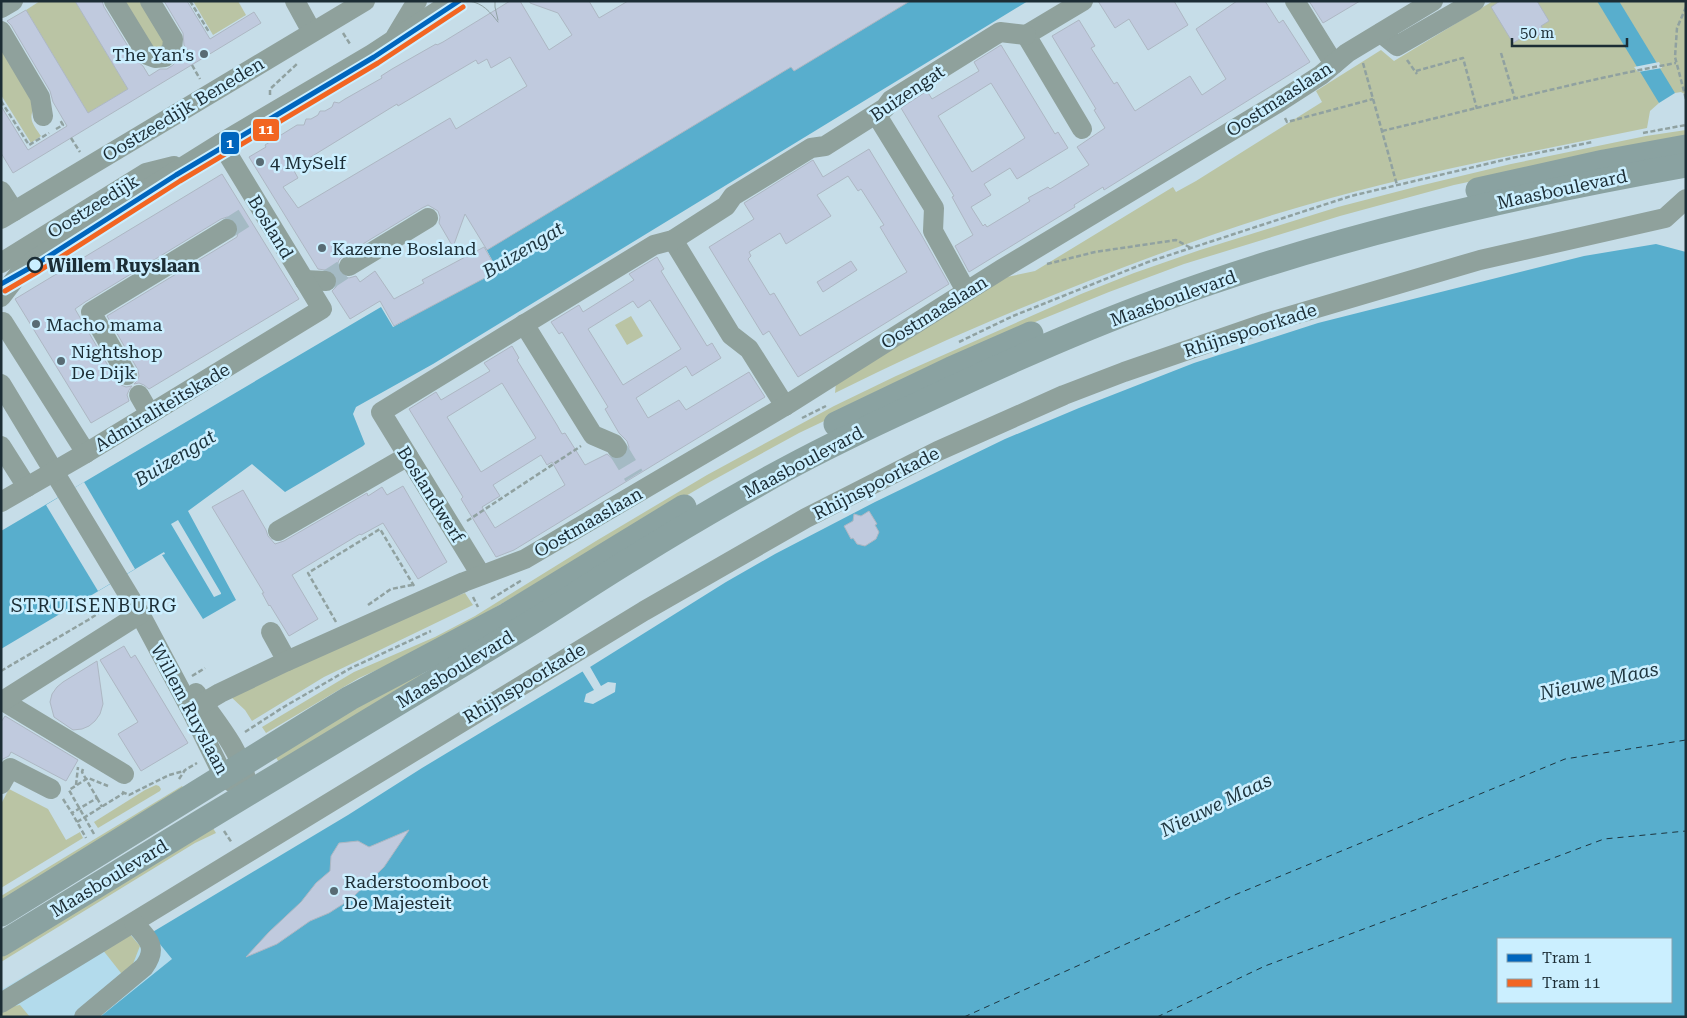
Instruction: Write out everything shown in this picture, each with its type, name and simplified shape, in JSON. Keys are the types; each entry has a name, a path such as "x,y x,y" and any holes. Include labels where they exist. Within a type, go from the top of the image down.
{"main road":[{"name":"Maasboulevard","path":"1,914 350,698 507,615 639,534 754,467 893,396 1009,343 1150,286 1282,242 1506,183 1686,147"},
{"name":"Maasboulevard","path":"1,944 518,631 638,555 763,482 859,432 1011,362 1157,301 1290,257 1488,204 1602,180 1686,165"}],"street":[{"path":"1,8 13,1"},
{"path":"114,1 147,55 154,58 165,57 172,50 173,39 150,1"},
{"path":"295,1 312,32"},
{"name":"Oostzeedijk Beneden","path":"8,215 365,1"},
{"path":"395,38 417,1"},
{"name":"Oostzeedijk","path":"1,297 18,274 34,260 221,143 372,54 452,1"},
{"path":"1082,129 1026,36 1083,1"},
{"path":"1295,1 1334,64"},
{"name":"Oostmaaslaan","path":"197,707 220,693 287,661 481,575 525,559 638,483 785,406 966,291 1276,104 1321,75 1358,47 1433,1"},
{"path":"1381,33 1398,46 1475,1"},
{"path":"1,31 40,97 43,116"},
{"name":"Buizengat","path":"381,412 654,245 673,240 726,206 733,196 811,148 825,146 885,108 891,100 1000,32 1026,36"},
{"path":"876,114 934,208 933,232 966,291"},
{"name":"Bosland","path":"221,143 253,213 304,280 322,309"},
{"name":"Oostzeedijk","path":"1,263 146,173 191,162"},
{"path":"1,191 8,215"},
{"name":"Rhijnspoorkade","path":"1,1003 644,611 806,518 938,451 1064,395 1198,346 1342,300 1480,260 1665,218 1686,199"},
{"path":"349,266 428,218"},
{"path":"127,375 91,312 227,229"},
{"path":"673,240 731,335 749,349 785,406"},
{"path":"304,280 326,281"},
{"name":"Admiraliteitskade","path":"1,502 86,453 322,309"},
{"path":"3,322 86,453"},
{"path":"524,324 593,434 614,444 617,448"},
{"name":"Willem Ruyslaan","path":"1,384 197,707 230,742 233,771 249,793"},
{"path":"139,395 150,414"},
{"name":"Boslandwerf","path":"381,412 481,575"},
{"path":"1,446 27,487"},
{"path":"278,531 408,456"},
{"path":"124,783 2,701 140,614"},
{"name":"Willem Ruyslaan","path":"140,614 186,679 197,707"},
{"path":"271,632 287,661"},
{"path":"1,784 10,768 50,789"},
{"path":"84,1017 148,962 152,950 150,943 134,922"}],"path":[{"path":"190,1 209,32"},
{"path":"1686,7 1677,28 1675,57 1686,99"},
{"path":"341,29 350,44"},
{"path":"1358,47 1397,185"},
{"path":"1502,53 1515,99"},
{"path":"271,114 270,89 303,58"},
{"path":"1416,71 1463,58 1477,109"},
{"path":"1382,131 1630,72 1676,63"},
{"path":"1276,104 1287,122 1373,99"},
{"path":"1039,266 1095,252 1176,240 1191,248"},
{"path":"454,530 578,450 593,434"},
{"path":"345,636 308,573 380,529 423,601"},
{"path":"1,671 88,620 124,586"},
{"path":"475,602 478,607"},
{"path":"186,679 205,668"},
{"path":"76,785 77,769"},
{"path":"124,783 129,794 185,770"},
{"path":"82,772 102,807"},
{"path":"95,835 69,790 88,778 124,783"},
{"path":"77,822 102,807 124,783"},
{"path":"87,840 72,813 97,798"}],"shaded area":[{"path":"135,911 172,959 102,1017 1,1017 1,990"}],"green space":[{"path":"40,1 75,1 128,89 88,113 26,10"},
{"path":"119,1 142,1 166,42 156,53"},
{"path":"193,1 238,1 246,15 213,35"},
{"path":"1493,1 1686,1 1686,95 1673,91 1658,100 1659,103 1650,111 1647,128 1409,178 1270,216 1210,236 1058,293 898,362 835,393 836,383 1007,277 1035,271 1173,187 1176,192 1196,181 1322,102 1316,91 1381,50 1394,61"},
{"path":"1,43 35,107 32,118 41,136 31,143 1,95"},
{"path":"1686,130 1686,140 1637,146 1454,185 1340,216 1184,264 1013,331 799,433 708,483 424,649 359,678 266,733 262,727 354,672 435,637 475,616 707,475 834,406 896,376 1081,294 1200,250 1338,207 1511,164 1646,136"},
{"path":"631,316 643,336 627,345 615,325"},
{"path":"465,593 473,605 324,677 252,721 245,710 230,696 409,613"},
{"path":"421,673 424,676 280,764 275,756 340,717"},
{"path":"156,785 161,789 160,791 98,828 94,822 145,790"},
{"path":"182,786 186,791 1,904 1,896"},
{"path":"9,789 48,809 66,840 80,832 83,838 1,888 1,804"},
{"path":"211,825 216,833 195,843 1,962 1,954"},
{"path":"129,933 140,946 129,974 125,978 102,949"},
{"path":"20,1005 30,1017 1,1017 1,1011 8,1007"}],"water":[{"path":"900,1 1028,1 433,364 356,407 353,414 365,444 363,446 285,492 252,464 188,511 236,600 203,619 162,555 165,554 164,552 1,649 1,531 381,307 393,327 497,269 485,247","holes":["178,520 221,593 214,597 171,524"]},
{"path":"1597,1 1619,1 1675,93 1659,103"},
{"name":"Nieuwe Maas","path":"1656,244 1686,252 1686,1017 100,1017 172,959 151,933 348,815 726,582 775,554 875,502 1005,439 1194,363 1318,323 1584,256"}],"pier":[{"path":"1659,62 1662,68 1638,72 1634,67"},
{"path":"84,482 135,569 98,591 46,505"},
{"path":"589,665 601,686 608,682 616,683 615,692 593,704 584,702 586,694 594,690 581,669"}],"building":[{"path":"75,1 102,1 137,61 143,66 149,76 160,69 167,69 181,56 189,52 184,45 183,33 164,1 187,1 210,39 254,12 261,23 13,173 1,153 1,106 28,150 67,126 53,102 50,91 7,21 26,10 88,113 128,89"},
{"path":"510,1 520,1 549,50 572,35 558,13 530,3 530,1 589,1 599,18 628,1 910,1 794,71 791,67 487,250 465,214 453,247 439,223 438,211 428,205 422,208 343,256 337,266 339,273 349,278 356,276 360,282 375,271 394,299 424,283 422,280 484,247 498,271 394,326 380,301 350,319 332,291 338,282 336,275 332,271 318,269 249,157 297,125 304,125 306,119 311,119 318,115 320,111 325,111 332,107 334,102 339,103 382,78 381,76 392,69 436,44 443,42","holes":["510,57 527,86 456,129 450,118 298,208 283,187 298,178 293,169 306,160 397,104 398,106 476,60 478,64 487,59 491,68"]},
{"path":"1098,1 1174,1 1188,25 1148,50 1129,19 1115,28"},
{"path":"1237,1 1265,1 1279,23 1283,20 1310,62 1104,190 1103,187 1074,205 1075,207 969,272 955,246 973,235 952,197 954,196 901,108 927,91 932,99 979,71 974,62 1001,45 1055,134 1058,132 1068,148 1017,179 1010,168 984,184 991,195 971,207 983,226 985,224 987,227 1030,201 1028,198 1048,187 1050,189 1089,165 1077,147 1105,128 1094,110 1096,109 1052,36 1079,20 1095,46 1091,48 1114,84 1117,82 1135,111 1190,76 1202,95 1226,79 1196,29","holes":["991,83 1025,138 972,172 938,116"]},
{"path":"1309,1 1360,1 1323,23"},
{"path":"1500,1 1537,1 1549,21 1541,26 1545,32 1534,38 1531,32 1513,43 1491,7"},
{"path":"869,149 949,284 798,377 769,331 763,335 709,247 754,219 744,203 813,160 823,177","holes":["848,176 858,191 861,189 884,225 880,227 907,272 800,336 774,293 770,295 748,259 751,256 749,252 780,233 786,244 831,216 817,195"]},
{"path":"222,174 299,299 149,389 139,383 134,384 139,376 138,370 107,316 237,237 239,229 237,222 227,217 221,219 75,309 117,381 126,387 132,386 127,395 129,401 91,423 15,299"},
{"path":"657,257 664,269 661,271 707,346 712,343 721,358 692,376 686,366 636,398 648,418 679,400 686,410 749,372 765,397 514,550 496,557 461,499 463,497 409,409 436,392 441,400 490,371 484,363 512,346 519,358 517,360 562,434 565,433 585,465 607,454 613,459 624,458 629,447 627,441 619,433 605,409 608,407 562,332 559,334 551,322 579,305 583,312 634,280 629,274","holes":["650,300 681,349 623,385 588,329 633,301 638,308","502,383 536,438 481,472 447,417","541,455 547,465 552,462 565,485 495,528 482,507 500,496 493,485"]},
{"path":"851,261 857,270 823,292 817,282"},
{"path":"403,486 447,562 418,579 383,523 360,534 292,575 318,619 289,636 269,606 262,593 264,593 212,507 243,490 268,536 275,544 284,541 367,493 368,496 382,487 387,495"},
{"path":"869,511 877,524 875,525 879,532 876,539 865,546 857,544 853,538 851,539 844,526 853,521 854,514 861,516"},
{"path":"124,646 131,658 135,655 188,743 141,771 118,734 138,722 100,660"},
{"path":"97,661 103,704 100,714 89,726 73,730 54,717 50,702 52,694 63,682"},
{"path":"5,716 78,760 66,781 11,752 9,756 1,760 1,722"},
{"name":"Raderstoomboot De Majesteit","path":"409,830 384,867 351,899 329,913 310,921 277,944 246,957 301,902 316,883 330,871 331,856 339,843 358,841 369,847"}],"ferry route":[{"path":"964,1017 1237,894 1565,759 1686,740"},
{"path":"1157,1017 1265,966 1604,839 1686,831"}],"tunnel":[{"path":"227,229 246,217"},
{"path":"326,281 349,266"},
{"path":"617,448 634,476"}],"tram line":[{"path":"431,11 452,1"},
{"name":"1","path":"1,284 35,265 176,175 374,57 459,1"},
{"path":"469,1 489,11 498,22"},
{"path":"495,1 498,20"},
{"name":"11","path":"5,291 180,181 378,63 463,7"}],"place":[{"name":"The Yan's","path":"204,54"},
{"name":"4 MySelf","path":"260,162"},
{"name":"Kazerne Bosland","path":"322,248"},
{"name":"Willem Ruyslaan","path":"35,265"},
{"name":"Macho mama","path":"36,324"},
{"name":"Nightshop De Dijk","path":"61,361"},
{"name":"Raderstoomboot De Majesteit","path":"334,891"}],"district":[{"name":"STRUISENBURG","path":"94,605"}]}
